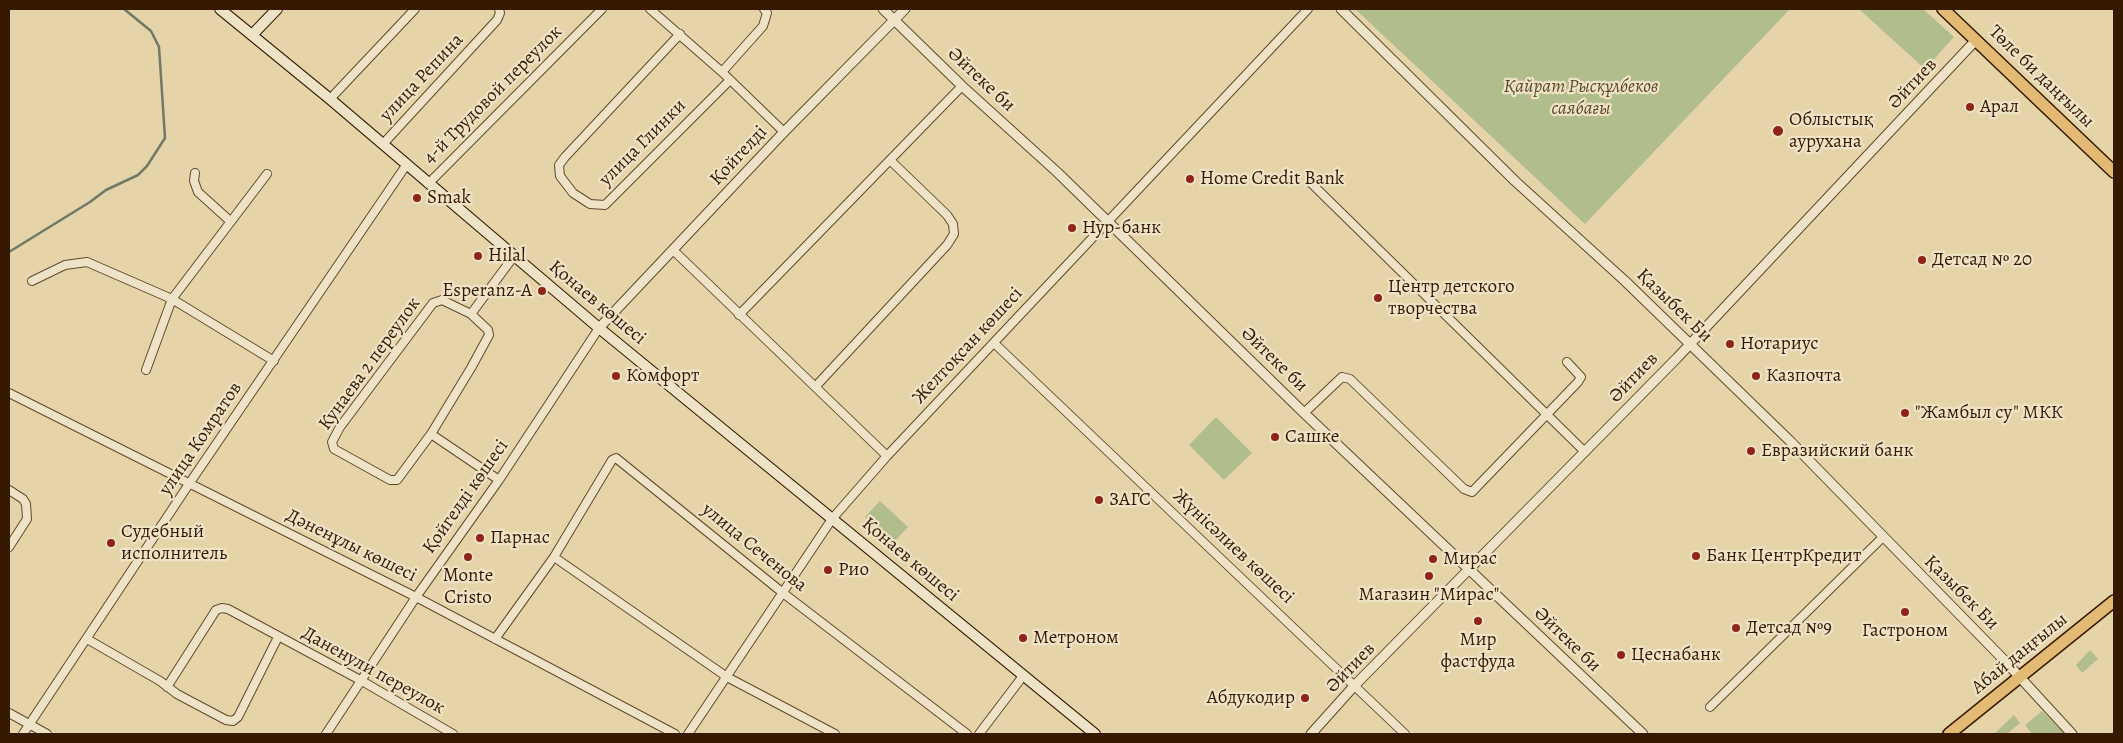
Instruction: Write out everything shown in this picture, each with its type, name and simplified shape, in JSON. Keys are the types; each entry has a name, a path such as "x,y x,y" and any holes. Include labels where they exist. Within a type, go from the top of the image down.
{"main road":[{"name":"Қонаев көшесі","path":"220,9 407,164 428,184 599,328 1094,734"},
{"path":"252,35 277,9"},
{"name":"Төле би даңғылы","path":"1943,9 2114,172"},
{"name":"Абай даңғылы","path":"1949,734 2114,601"}],"street":[{"path":"330,100 415,9"},
{"name":"улица Репина","path":"383,144 497,20 500,13 499,9"},
{"name":"4-й Трудовой переулок","path":"428,184 602,9"},
{"path":"650,9 722,72 784,132"},
{"path":"722,72 762,26 766,13 764,9"},
{"name":"Әйтеке би","path":"883,9 962,86 1108,221 1304,413 1643,734"},
{"name":"Қойгелді","path":"599,328 784,132 905,9"},
{"name":"Желтоқсан көшесі","path":"688,734 832,519 887,456 1308,9"},
{"name":"Қазыбек Би","path":"1341,9 1515,181 1690,344 1791,442 2020,677 2072,734"},
{"name":"улица Глинки","path":"680,34 559,165 560,176 573,193 590,204 605,205 730,80"},
{"name":"Әйтиев","path":"1311,734 1355,685 1690,344 1976,40"},
{"path":"740,315 962,86"},
{"path":"816,386 954,234 953,224 947,215 891,161"},
{"name":"улица Комратов","path":"23,734 189,484 407,164"},
{"path":"195,173 194,181 198,192 230,221"},
{"path":"146,370 172,299 267,174"},
{"path":"1312,183 1586,452"},
{"path":"673,250 887,456"},
{"path":"471,314 514,256"},
{"path":"32,281 65,265 87,262 172,299 274,361"},
{"name":"Кунаева 2 переулок","path":"442,300 471,314 488,330 489,335 431,434 397,480 394,481 334,449 332,445 340,428 432,303 442,300"},
{"name":"Қойгелді көшесі","path":"326,734 416,597 499,480 599,328"},
{"name":"Жүнісәлиев көшесі","path":"994,343 1405,734"},
{"path":"1304,413 1342,377 1350,379 1464,489 1472,492 1578,382 1581,377 1567,362"},
{"name":"Дәненұлы көшесі","path":"9,393 416,597 675,734"},
{"path":"431,434 499,480"},
{"name":"улица Сеченова","path":"495,639 554,557 612,460 616,458 783,593 967,734"},
{"path":"9,490 26,504 26,519 9,547"},
{"path":"1710,706 1883,537"},
{"path":"554,557 727,677 835,734"},
{"name":"Даненули переулок","path":"167,688 216,610 222,608 228,609 362,680 448,733"},
{"name":"Даненули переулок","path":"87,639 177,694 218,716 233,721 238,717 278,637"},
{"path":"979,734 1022,676"},
{"path":"9,713 47,734"}],"green space":[{"name":"Қайрат Рысқұлбеков саябағы","path":"1355,9 1790,9 1585,224"},
{"path":"1859,9 1923,9 1954,37 1925,69"},
{"path":"1216,417 1252,453 1224,480 1189,445"},
{"path":"880,501 908,527 893,543 865,517"},
{"path":"2090,650 2098,659 2082,673 2076,665"},
{"path":"2042,711 2065,734 2032,734 2025,725"},
{"path":"2014,715 2020,723 2007,734 1994,734"}],"waterway":[{"path":"9,252 106,190 138,175 147,166 165,138 159,47 151,31 124,9"}],"place":[{"name":"Арал","path":"1970,107"},
{"name":"Облыстық аурухана","path":"1778,131"},
{"name":"Home Credit Bank","path":"1190,179"},
{"name":"Smak","path":"417,198"},
{"name":"Нур-банк","path":"1072,228"},
{"name":"Hilal","path":"478,256"},
{"name":"Детсад № 20","path":"1922,260"},
{"name":"Esperanz-A","path":"542,291"},
{"name":"Центр детского творчества","path":"1378,298"},
{"name":"Нотариус","path":"1730,344"},
{"name":"Комфорт","path":"616,376"},
{"name":"Казпочта","path":"1756,376"},
{"name":"\"Жамбыл су\" МКК","path":"1905,413"},
{"name":"Сашке","path":"1275,437"},
{"name":"Евразийский банк","path":"1751,451"},
{"name":"ЗАГС","path":"1099,500"},
{"name":"Парнас","path":"480,538"},
{"name":"Судебный исполнитель","path":"111,543"},
{"name":"Банк ЦентрКредит","path":"1696,556"},
{"name":"Monte Cristo","path":"468,557"},
{"name":"Мирас","path":"1433,559"},
{"name":"Рио","path":"828,570"},
{"name":"Магазин \"Мирас\"","path":"1429,576"},
{"name":"Гастроном","path":"1905,612"},
{"name":"Мир фастфуда","path":"1478,621"},
{"name":"Детсад №9","path":"1736,628"},
{"name":"Метроном","path":"1023,638"},
{"name":"Цеснабанк","path":"1621,655"},
{"name":"Абдукодир","path":"1305,698"}]}
